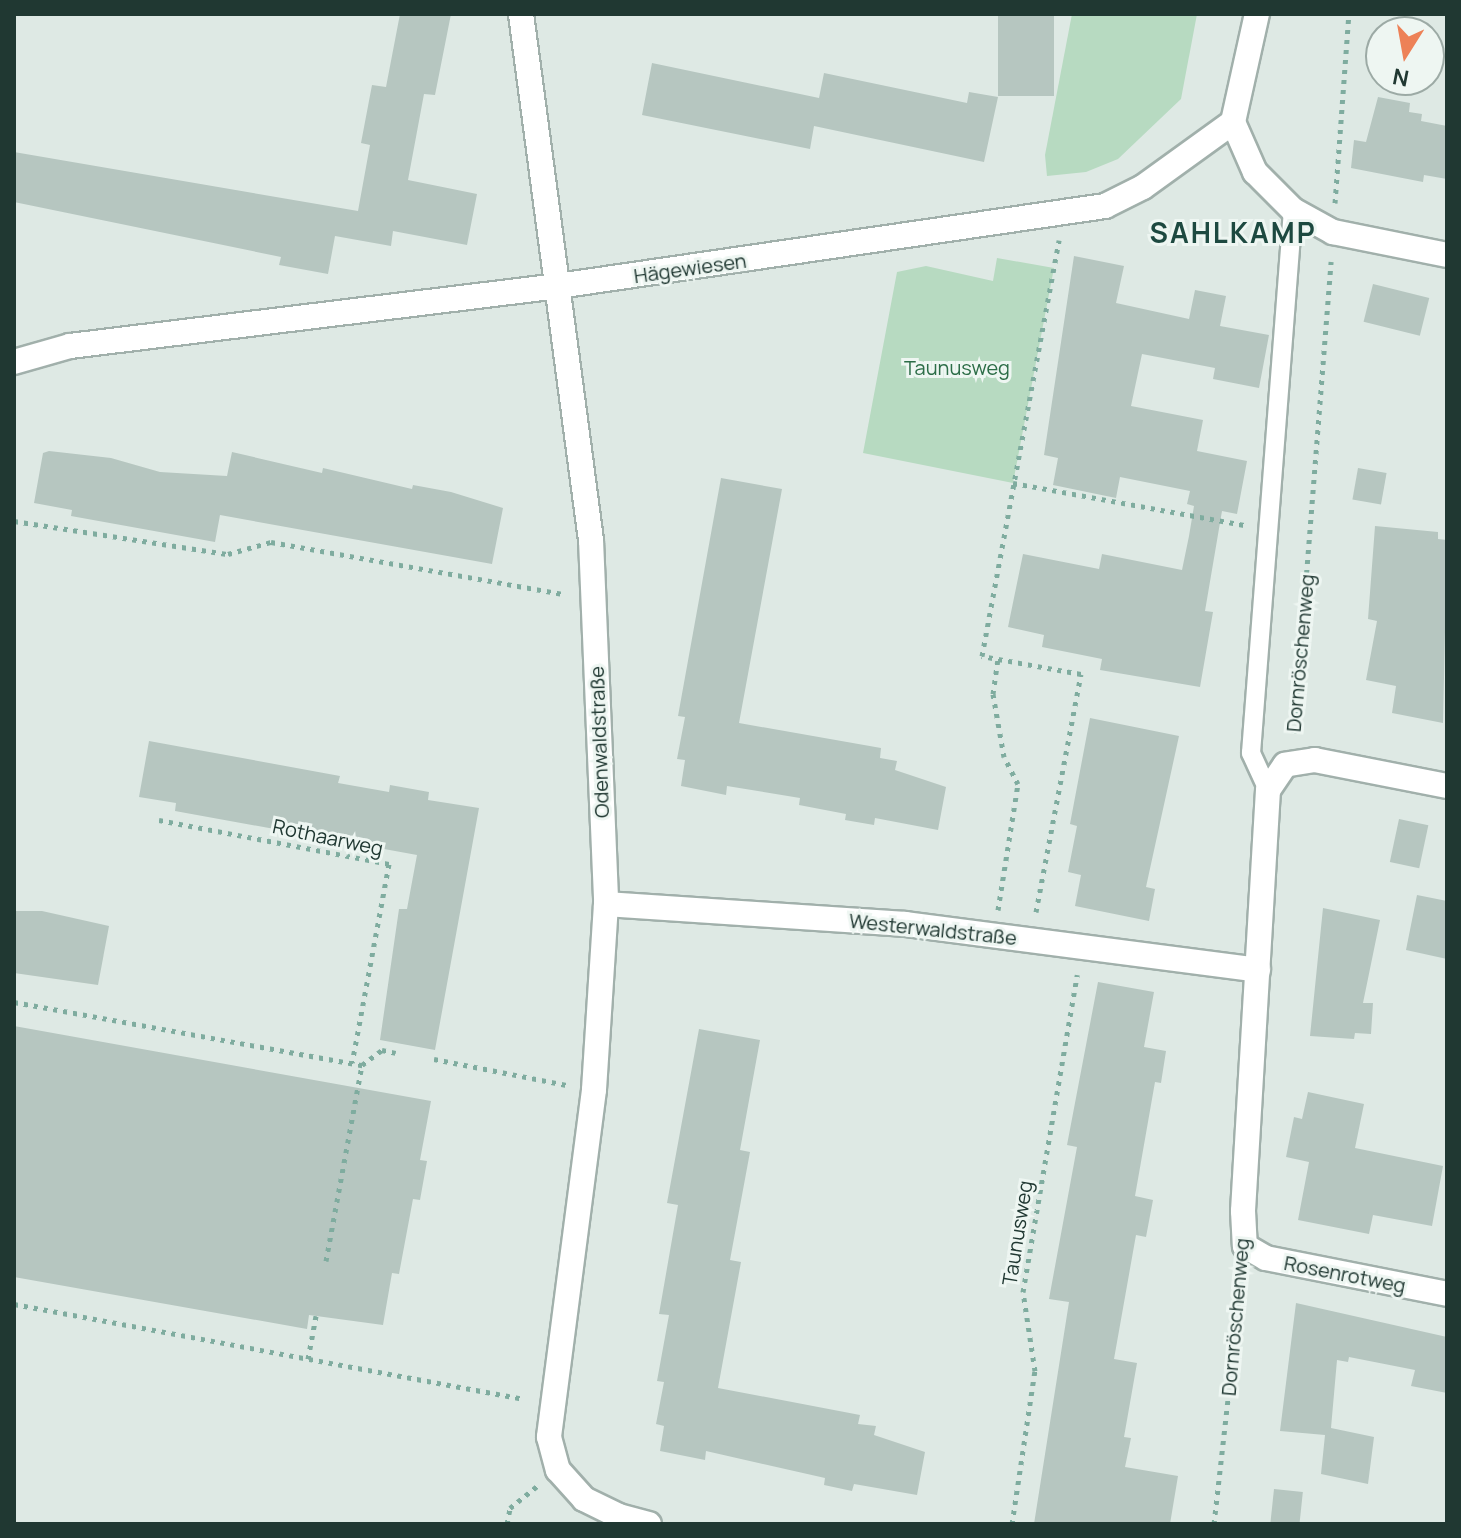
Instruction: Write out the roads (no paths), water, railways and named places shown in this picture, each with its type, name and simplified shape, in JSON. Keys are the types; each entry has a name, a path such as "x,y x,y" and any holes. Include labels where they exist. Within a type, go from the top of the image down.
{"street":[{"name":"Odenwaldstraße","path":"521,14 591,540 606,904 594,1090 549,1437 558,1470 584,1499 619,1516 649,1524"},
{"path":"1257,14 1233,122 1255,172 1293,210 1333,232 1447,255"},
{"name":"Hägewiesen","path":"14,362 70,346 558,286 1063,216 1105,206 1143,187 1233,122"},
{"path":"1268,790 1285,765 1315,760 1447,786"},
{"name":"Dornröschenweg","path":"1245,1246 1243,1211 1268,790"},
{"name":"Westerwaldstraße","path":"606,904 994,934 1258,970"},
{"name":"Rosenrotweg","path":"1245,1246 1266,1258 1447,1294"}],"lane":[{"path":"1268,790 1251,753 1293,210"}],"district":[{"name":"SAHLKAMP","path":"1233,232"}],"park label":[{"name":"Taunusweg","path":"957,367"}]}
